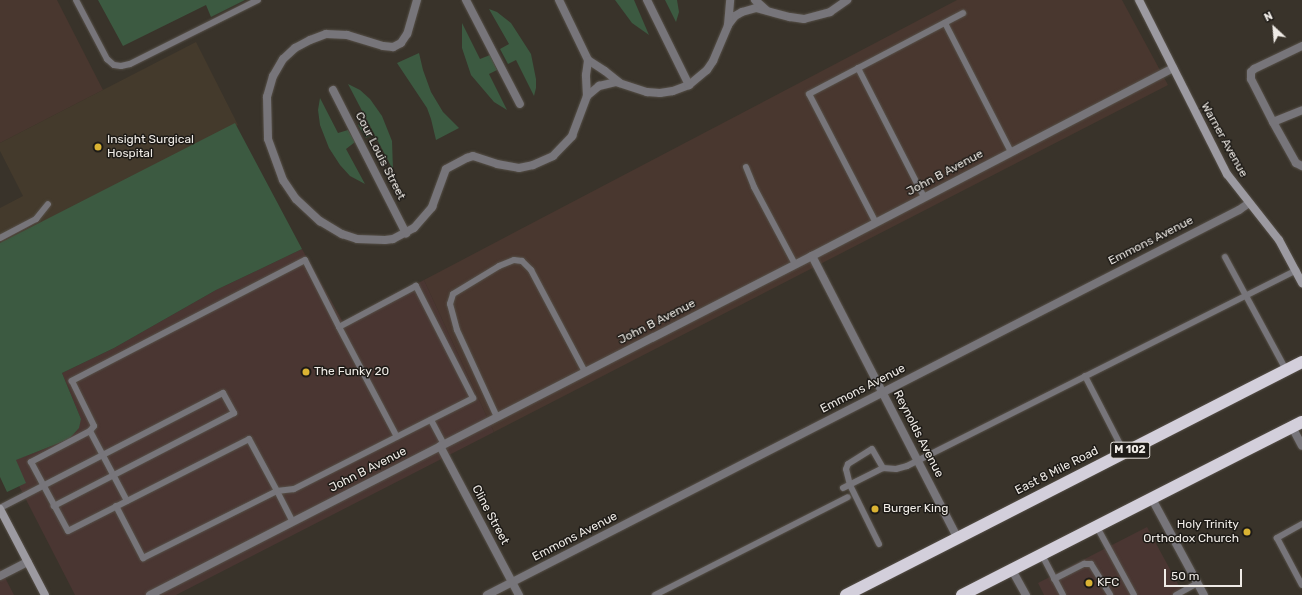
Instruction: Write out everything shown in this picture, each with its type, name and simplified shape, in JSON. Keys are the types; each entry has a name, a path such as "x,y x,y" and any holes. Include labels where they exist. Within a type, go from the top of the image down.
{"highway":[{"name":"East 8 Mile Road","path":"846,595 1302,362"},
{"path":"962,595 1297,425"}],"street":[{"path":"417,0 407,34 401,44 393,47 383,46 347,35 326,34 310,40 296,48 283,59 273,76 267,97 268,139 283,180 290,191 320,221 342,234 357,239 385,240 406,233 414,228 432,207 443,174 452,164 474,156 507,167 519,168 534,165 553,156 572,136 587,96 592,90 607,83 616,82 640,90 660,93 673,91 689,85 707,70 713,61 728,25 735,16 748,9 767,10 790,18 812,18 830,12 847,0"},
{"path":"466,0 520,104"},
{"path":"559,0 588,60 622,84"},
{"path":"647,0 689,85"},
{"path":"728,25 730,0"},
{"path":"754,0 767,10"},
{"name":"Warner Avenue","path":"1141,1 1227,174 1279,240 1302,283"},
{"path":"1302,46 1254,68 1251,72 1251,79 1273,122 1296,163 1302,166"},
{"path":"587,96 586,75 588,60"},
{"name":"John B Avenue","path":"150,595 812,256 1173,68"},
{"name":"Cour Louis Street","path":"333,90 406,233"},
{"path":"1273,122 1302,110"},
{"name":"Emmons Avenue","path":"487,595 1232,214 1249,203"},
{"name":"Reynolds Avenue","path":"812,256 957,538"},
{"path":"1297,425 1302,446"},
{"name":"Cline Street","path":"442,445 519,595"},
{"path":"1152,499 1204,595"},
{"path":"0,508 45,595"},
{"path":"0,576 28,562"},
{"path":"1012,570 1026,595"}],"lane":[{"path":"76,0 107,59 114,65 121,66 130,64 258,0"},
{"path":"876,223 809,94 963,13"},
{"path":"945,23 1011,152"},
{"path":"858,68 924,197"},
{"path":"746,167 754,187 795,264"},
{"path":"0,238 36,219 48,204"},
{"path":"1225,257 1286,370"},
{"path":"294,522 249,439 68,531 31,462 90,432 94,426 72,381 305,260 396,437"},
{"path":"498,417 457,330 450,304 453,294 499,266 514,260 522,261 531,270 585,372"},
{"path":"843,488 883,468 901,468 918,461 1296,270"},
{"path":"116,506 143,558 277,491 294,490 473,398 416,286 339,327"},
{"path":"1085,376 1124,452"},
{"path":"0,508 223,393 234,413 54,506"},
{"path":"431,420 442,445"},
{"path":"90,432 127,501"},
{"path":"879,544 850,485 847,465 871,449 883,468"},
{"path":"655,595 848,497"},
{"path":"1302,524 1277,538 1302,585"},
{"path":"1097,527 1134,595"},
{"path":"1042,555 1063,595"},
{"path":"1054,579 1084,564 1091,564 1110,595"},
{"path":"1176,595 1198,584"}],"shaded area":[{"path":"0,0 57,0 103,90 0,143"},
{"path":"957,0 1122,0 1168,85 494,432 424,280"},
{"name":"Insight Surgical Hospital","path":"196,42 238,125 0,247 0,208 23,196 0,151 0,143"},
{"path":"302,249 343,322 424,280 494,432 176,595 75,595 18,484 15,460 69,439 81,419 62,373 114,348 216,290"},
{"path":"1147,527 1184,595 1044,595 1038,583"},
{"path":"0,568 14,595 0,595"}],"green space":[{"path":"98,0 245,0 211,17 206,5 123,46"},
{"path":"615,0 634,0 649,35 632,23"},
{"path":"665,0 677,0 679,12 676,22"},
{"path":"489,9 497,12 511,23 531,54 536,79 534,96 516,60 508,64 500,49 509,44"},
{"path":"462,23 480,59 490,55 497,70 489,74 507,110 494,102 471,75 462,48"},
{"path":"419,53 431,92 443,112 459,128 436,140 427,108 397,63"},
{"path":"348,84 360,90 370,99 382,116 392,141 393,170"},
{"path":"320,98 338,133 348,130 355,142 346,149 365,184 350,176 340,165 329,148 320,125 318,110"},
{"path":"364,120 372,135 366,138 358,125"},
{"path":"235,123 302,249 216,290 114,348 62,373 81,419 79,428 69,439 16,460 26,483 7,492 0,477 0,243"}],"place":[{"name":"Insight Surgical Hospital","path":"98,147"},
{"name":"The Funky 20","path":"306,372"},
{"name":"Burger King","path":"875,509"},
{"name":"Holy Trinity Orthodox Church","path":"1247,532"},
{"name":"KFC","path":"1089,583"}]}
